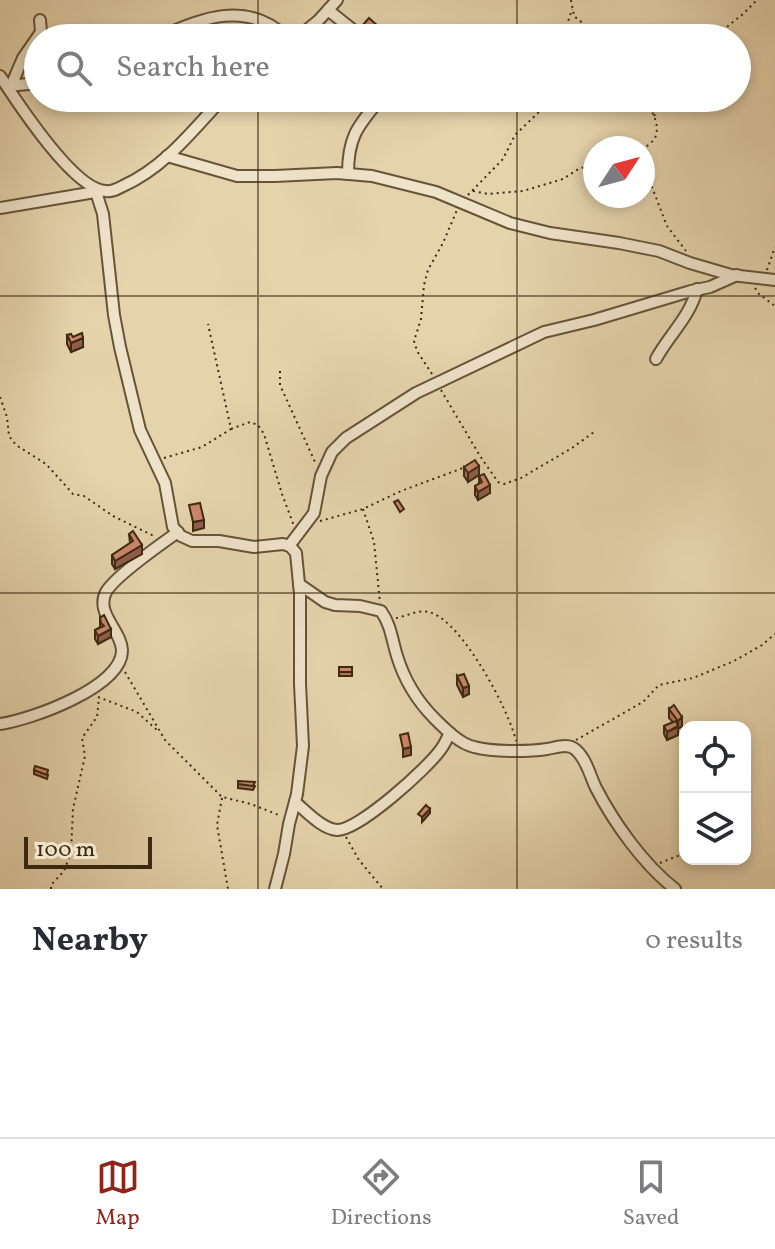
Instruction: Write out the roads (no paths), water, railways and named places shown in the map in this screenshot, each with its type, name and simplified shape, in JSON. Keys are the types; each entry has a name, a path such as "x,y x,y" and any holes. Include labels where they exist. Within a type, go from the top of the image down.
{"street":[{"path":"312,24 337,0"},
{"path":"328,10 346,24"},
{"path":"189,24 215,14 257,17 270,24"},
{"path":"40,20 40,24"},
{"path":"24,57 6,82 24,109"},
{"path":"26,112 43,138 71,170 99,191 120,347 140,430 165,483 173,527 192,541 219,541 254,547 273,544 289,546 296,553 303,746 301,776 275,889"},
{"path":"0,208 113,190 151,171 211,112"},
{"path":"348,174 348,152 352,139 369,112"},
{"path":"167,156 237,176 372,176 436,192 510,223 550,233 659,251 701,266 770,280"},
{"path":"289,546 314,513 320,479 332,452 346,438 416,393 544,332 710,287 737,275"},
{"path":"656,359 693,305 697,289"},
{"path":"0,724 23,720 52,709 85,694 105,678 119,662 122,648 104,611 107,592 123,574 178,532"},
{"path":"299,584 325,602 373,608 384,615 401,668 423,706 450,733 472,747 545,750 568,746 575,749 618,823 652,867 675,889"},
{"path":"295,802 328,827 342,829 361,821 441,750 450,733"}]}
